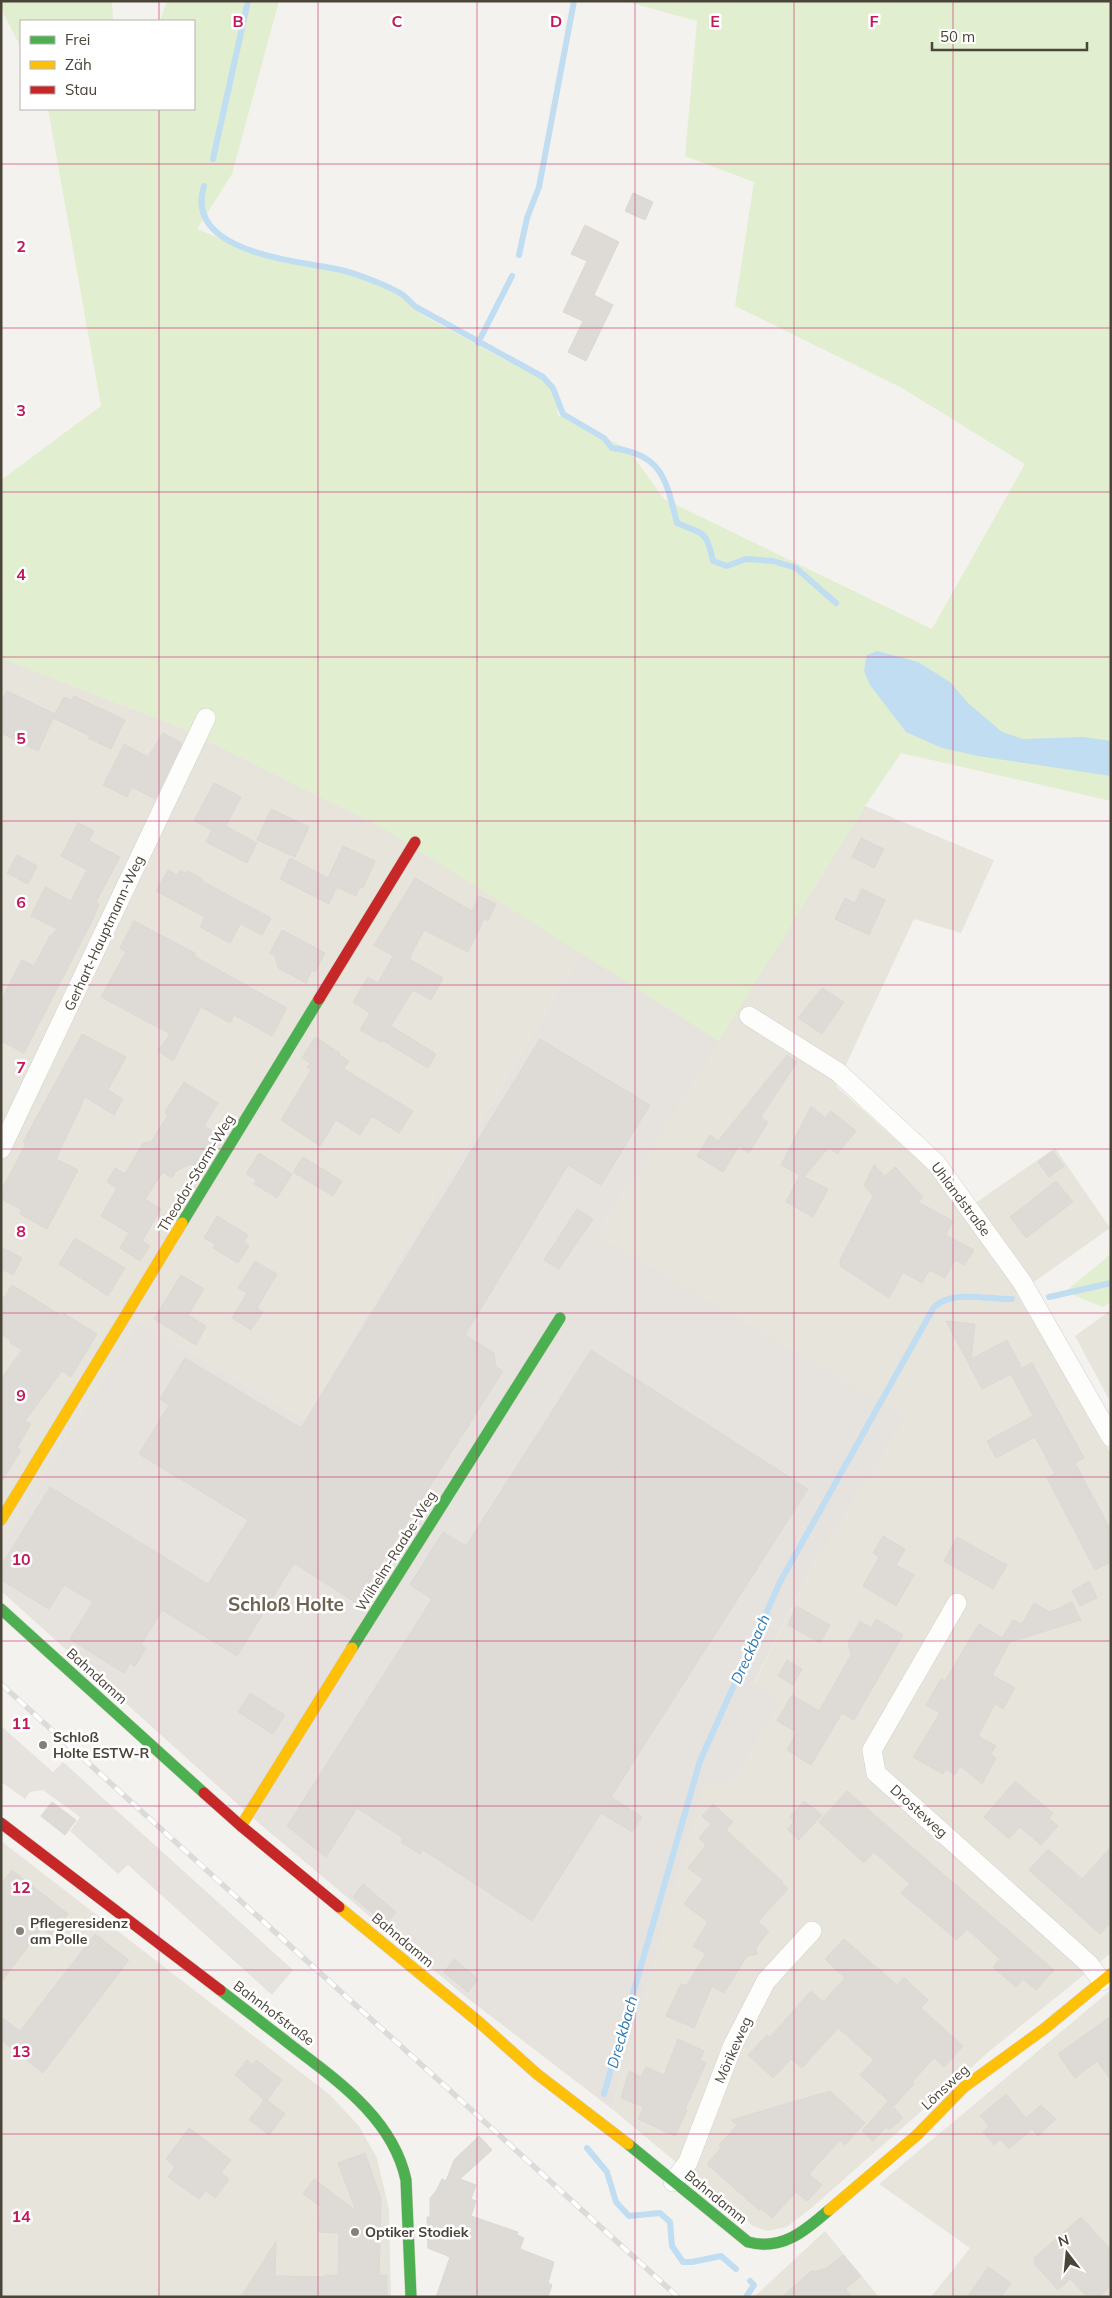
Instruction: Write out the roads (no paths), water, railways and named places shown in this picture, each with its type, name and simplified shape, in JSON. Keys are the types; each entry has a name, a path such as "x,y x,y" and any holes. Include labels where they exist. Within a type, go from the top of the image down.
{"street":[{"name":"Gerhart-Hauptmann-Weg","path":"1,1149 206,718"},
{"name":"Theodor-Storm-Weg","path":"1,1520 416,842"},
{"name":"Uhlandstraße","path":"749,1016 838,1072 936,1163 1022,1282 1111,1437"},
{"name":"Wilhelm-Raabe-Weg","path":"241,1826 560,1318"},
{"name":"Drosteweg","path":"957,1603 872,1750 876,1773 1106,1978"},
{"name":"Bahndamm","path":"1,1609 241,1826 480,2023 537,2074 748,2242 758,2245 783,2243 806,2230"},
{"name":"Bahnhofstraße","path":"1,1823 344,2085 373,2115 391,2141 402,2164 407,2186 408,2262 411,2297"},
{"name":"Mörikeweg","path":"673,2182 688,2162 733,2045 766,1981 812,1931"},
{"name":"Lönsweg","path":"806,2230 917,2135 964,2087 1044,2029 1106,1978"}],"water":[{"path":"877,651 918,662 950,682 968,703 1002,732 1023,739 1083,737 1111,741 1111,776 978,756 942,748 906,732 870,685 864,671 867,655"}],"waterway":[{"path":"213,159 248,1"},
{"path":"519,255 527,218 539,187 574,1"},
{"path":"204,186 202,209 211,227 228,240 250,250 300,263 341,270 385,286 403,295 416,307 543,377 553,388 563,414 604,438 612,448 629,451 642,456 652,463 665,482 677,523 702,534 706,538 713,561 727,566 746,559 773,561 796,568 836,603"},
{"path":"478,343 512,276"},
{"name":"Dreckbach","path":"1049,1297 1111,1283"},
{"name":"Dreckbach","path":"604,2094 700,1761 780,1582 934,1307 951,1298 1012,1299"},
{"name":"Dreckbach","path":"587,2148 607,2172 616,2202 629,2216 660,2213 670,2222 672,2246 683,2262 721,2256 736,2269"},
{"name":"Dreckbach","path":"746,2297 754,2285 750,2281"}],"railway":[{"path":"1,1684 678,2297"}],"place":[{"name":"Schloß Holte ESTW-R","path":"43,1745"},
{"name":"Pflegeresidenz am Polle","path":"20,1931"},
{"name":"Optiker Stodiek","path":"355,2232"}],"district":[{"name":"Schloß Holte","path":"286,1604"}]}
